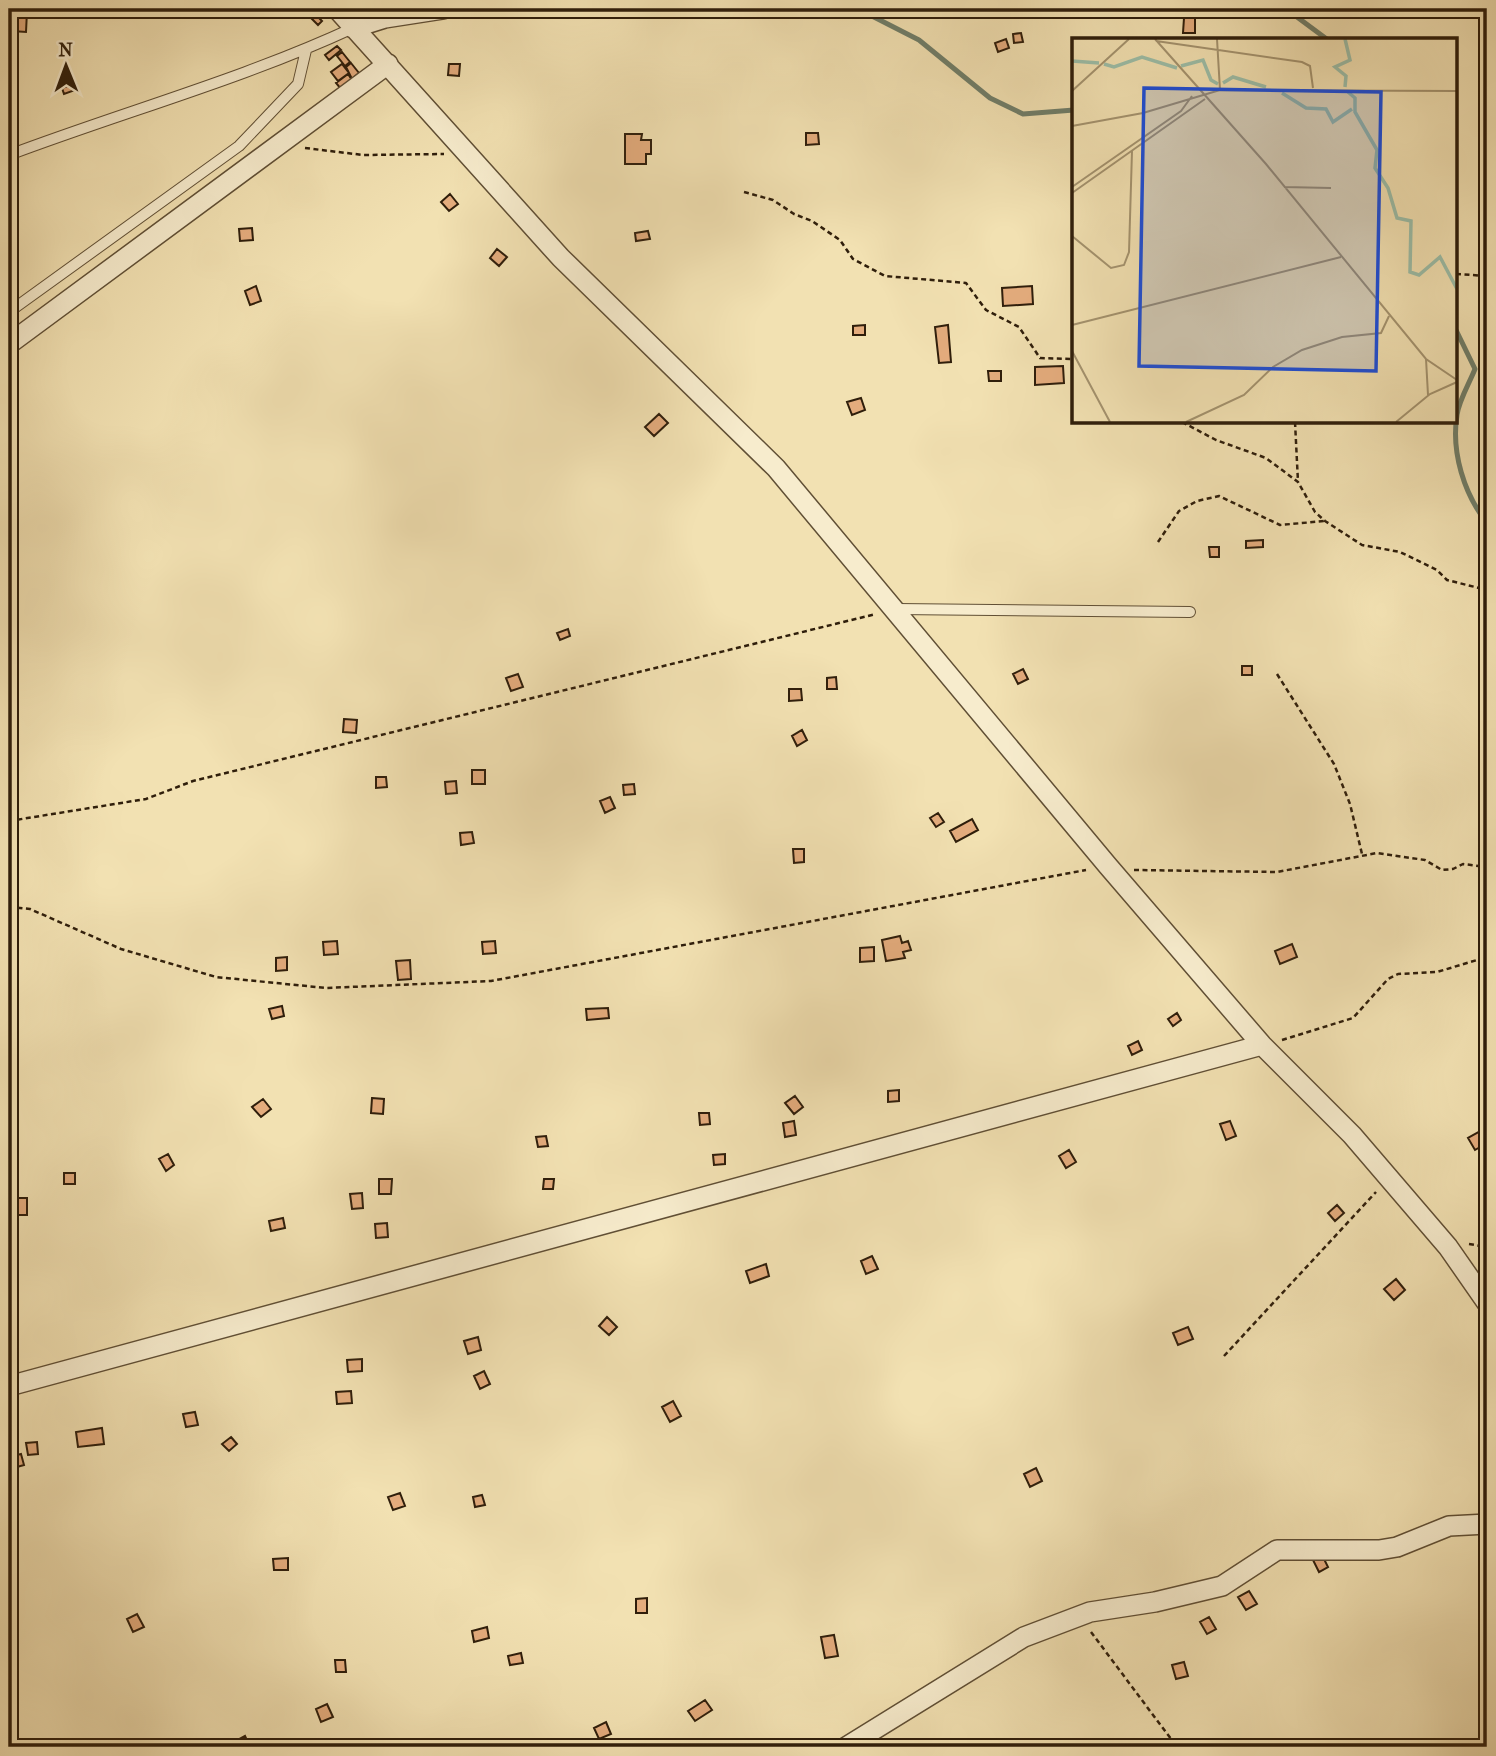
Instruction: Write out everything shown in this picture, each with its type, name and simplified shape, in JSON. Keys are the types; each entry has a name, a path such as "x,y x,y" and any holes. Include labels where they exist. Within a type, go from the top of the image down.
{"street":[{"path":"337,9 561,258 776,468 1108,866 1262,1045 1352,1135 1448,1247 1487,1303"},
{"path":"354,28 384,18 443,9"},
{"path":"9,344 388,64"},
{"path":"9,1386 1262,1045"},
{"path":"846,1747 1024,1637 1079,1615 1181,1597 1222,1586 1277,1550 1379,1550 1397,1547 1449,1526 1487,1524"}],"lane":[{"path":"9,155 306,50 354,28"},
{"path":"9,312 239,146 298,84 306,50"},
{"path":"896,609 1190,612"}],"path":[{"path":"285,140 313,151 351,154 403,156 464,153"},
{"path":"744,192 773,200 794,214 812,221 840,240 853,259 885,276 967,283 986,310 1019,327 1040,358 1072,359"},
{"path":"1458,274 1487,276"},
{"path":"1188,424 1216,440 1266,458 1278,470 1298,482"},
{"path":"1295,424 1298,482 1315,512 1325,521 1362,545 1401,552 1437,570 1447,580 1487,590"},
{"path":"1158,542 1179,511 1197,500 1219,496 1280,525 1325,521"},
{"path":"9,821 146,799 193,781 896,609"},
{"path":"1277,674 1334,764 1350,804 1362,854"},
{"path":"9,907 30,909 121,949 216,977 326,988 491,981 1108,866 1132,870 1277,872 1313,867 1362,854 1399,855 1425,860 1442,870 1463,864 1487,867"},
{"path":"1262,1045 1353,1018 1388,979 1398,974 1437,972 1487,957"},
{"path":"1223,1356 1388,1180"},
{"path":"1079,1615 1177,1747"}],"building":[{"path":"12,11 27,11 26,32 12,31"},
{"path":"312,11 322,21 318,25 308,15"},
{"path":"1184,18 1195,18 1195,33 1183,33"},
{"path":"1021,33 1023,42 1014,43 1013,34"},
{"path":"1006,39 1009,48 998,52 995,43"},
{"path":"337,46 341,50 329,60 325,55"},
{"path":"342,52 350,62 345,66 337,56"},
{"path":"351,63 359,73 352,79 346,67"},
{"path":"342,64 349,73 338,81 331,72"},
{"path":"449,64 460,64 459,76 448,75"},
{"path":"348,74 352,80 341,89 336,83"},
{"path":"76,83 78,89 64,94 62,88"},
{"path":"806,133 818,133 819,144 806,145"},
{"path":"625,134 642,134 641,140 651,140 651,154 646,154 646,164 625,164"},
{"path":"450,194 458,204 449,211 441,202"},
{"path":"252,228 253,240 240,241 239,229"},
{"path":"648,231 650,239 636,241 635,233"},
{"path":"497,249 507,257 499,266 490,258"},
{"path":"256,286 261,301 250,305 245,291"},
{"path":"1032,286 1033,304 1003,306 1002,288"},
{"path":"865,325 865,335 853,335 853,326"},
{"path":"948,325 951,362 939,363 935,327"},
{"path":"1063,366 1064,383 1035,385 1035,367"},
{"path":"988,371 1001,371 1001,381 989,381"},
{"path":"861,398 865,410 852,415 847,402"},
{"path":"659,414 668,423 654,436 645,427"},
{"path":"1263,540 1263,547 1246,548 1246,541"},
{"path":"1209,547 1219,547 1219,557 1210,557"},
{"path":"568,629 570,636 560,640 557,633"},
{"path":"1242,666 1252,666 1252,675 1242,675"},
{"path":"1023,669 1028,679 1018,684 1013,674"},
{"path":"518,674 523,687 511,691 506,678"},
{"path":"836,677 837,689 827,689 827,678"},
{"path":"789,689 801,689 802,700 789,701"},
{"path":"344,719 357,720 356,733 343,732"},
{"path":"802,730 807,740 797,746 792,736"},
{"path":"472,770 485,770 485,784 472,784"},
{"path":"376,777 386,777 387,787 376,788"},
{"path":"456,781 457,793 446,794 445,782"},
{"path":"634,784 635,794 624,795 623,785"},
{"path":"610,797 615,808 605,813 600,801"},
{"path":"938,813 944,822 936,827 930,818"},
{"path":"972,819 978,830 956,842 950,831"},
{"path":"472,832 474,843 461,845 460,833"},
{"path":"793,849 804,849 804,862 794,863"},
{"path":"900,936 902,943 908,941 911,950 903,952 905,958 886,961 882,940"},
{"path":"337,941 338,954 324,955 323,942"},
{"path":"495,941 496,953 483,954 482,942"},
{"path":"1292,944 1297,957 1280,964 1275,951"},
{"path":"874,947 874,961 860,962 860,948"},
{"path":"287,957 287,970 276,971 276,958"},
{"path":"410,960 411,979 398,980 396,961"},
{"path":"282,1006 284,1016 272,1019 269,1009"},
{"path":"608,1008 609,1018 587,1020 586,1009"},
{"path":"1177,1013 1181,1020 1173,1026 1168,1019"},
{"path":"1138,1041 1142,1050 1132,1055 1128,1046"},
{"path":"899,1090 899,1101 888,1102 888,1091"},
{"path":"795,1096 803,1107 794,1114 785,1103"},
{"path":"372,1098 384,1099 383,1114 371,1113"},
{"path":"263,1099 271,1109 261,1117 252,1107"},
{"path":"699,1113 709,1113 710,1124 700,1125"},
{"path":"794,1121 796,1135 785,1137 783,1123"},
{"path":"1230,1121 1236,1136 1226,1140 1220,1124"},
{"path":"1486,1128 1487,1143 1475,1150 1468,1138"},
{"path":"546,1136 548,1146 538,1147 536,1137"},
{"path":"1069,1150 1076,1162 1066,1168 1059,1156"},
{"path":"168,1154 174,1165 166,1171 159,1159"},
{"path":"725,1154 725,1164 714,1165 713,1155"},
{"path":"64,1173 75,1173 75,1184 64,1184"},
{"path":"379,1179 392,1179 391,1194 379,1194"},
{"path":"544,1179 554,1179 553,1189 543,1189"},
{"path":"362,1193 363,1208 352,1209 350,1194"},
{"path":"12,1198 27,1198 27,1215 13,1215"},
{"path":"1337,1205 1344,1213 1335,1221 1328,1213"},
{"path":"283,1218 285,1228 271,1231 269,1221"},
{"path":"387,1223 388,1237 376,1238 375,1224"},
{"path":"872,1256 878,1269 866,1274 861,1261"},
{"path":"766,1264 769,1276 750,1283 746,1271"},
{"path":"1396,1279 1405,1290 1394,1300 1384,1289"},
{"path":"607,1317 617,1327 609,1335 599,1326"},
{"path":"1188,1327 1193,1339 1178,1345 1173,1333"},
{"path":"478,1337 481,1350 468,1354 464,1341"},
{"path":"362,1359 362,1371 348,1372 347,1360"},
{"path":"484,1371 490,1384 480,1389 474,1376"},
{"path":"351,1391 352,1403 337,1404 336,1392"},
{"path":"673,1401 681,1416 670,1422 662,1407"},
{"path":"195,1412 198,1425 186,1427 183,1414"},
{"path":"102,1428 104,1444 78,1447 76,1432"},
{"path":"231,1437 237,1444 229,1451 222,1444"},
{"path":"37,1442 38,1454 28,1455 26,1443"},
{"path":"21,1454 24,1465 10,1469 9,1457"},
{"path":"1036,1468 1042,1481 1030,1487 1024,1474"},
{"path":"400,1493 405,1506 393,1510 388,1497"},
{"path":"482,1495 485,1505 475,1507 473,1497"},
{"path":"1322,1555 1328,1567 1319,1572 1313,1560"},
{"path":"288,1558 288,1570 274,1570 273,1559"},
{"path":"1249,1591 1257,1604 1246,1610 1238,1597"},
{"path":"647,1598 647,1613 636,1613 636,1599"},
{"path":"137,1614 144,1627 133,1632 127,1619"},
{"path":"1209,1617 1216,1629 1207,1634 1200,1622"},
{"path":"487,1627 489,1638 474,1642 472,1631"},
{"path":"834,1635 838,1656 825,1658 821,1637"},
{"path":"521,1653 523,1663 510,1665 508,1656"},
{"path":"335,1660 345,1660 346,1672 336,1672"},
{"path":"1184,1662 1188,1676 1176,1679 1172,1665"},
{"path":"705,1700 712,1710 695,1721 688,1711"},
{"path":"327,1704 333,1717 321,1722 316,1709"},
{"path":"606,1722 611,1734 599,1739 594,1728"},
{"path":"245,1736 250,1747 237,1747 234,1742"}],"waterway":[{"path":"846,9 868,14 919,40 990,98 1023,114 1072,110"},
{"path":"1291,9 1297,17 1325,38"},
{"path":"1458,334 1475,369 1458,412"},
{"path":"1456,424 1456,443 1461,472 1472,499 1487,523"}]}
